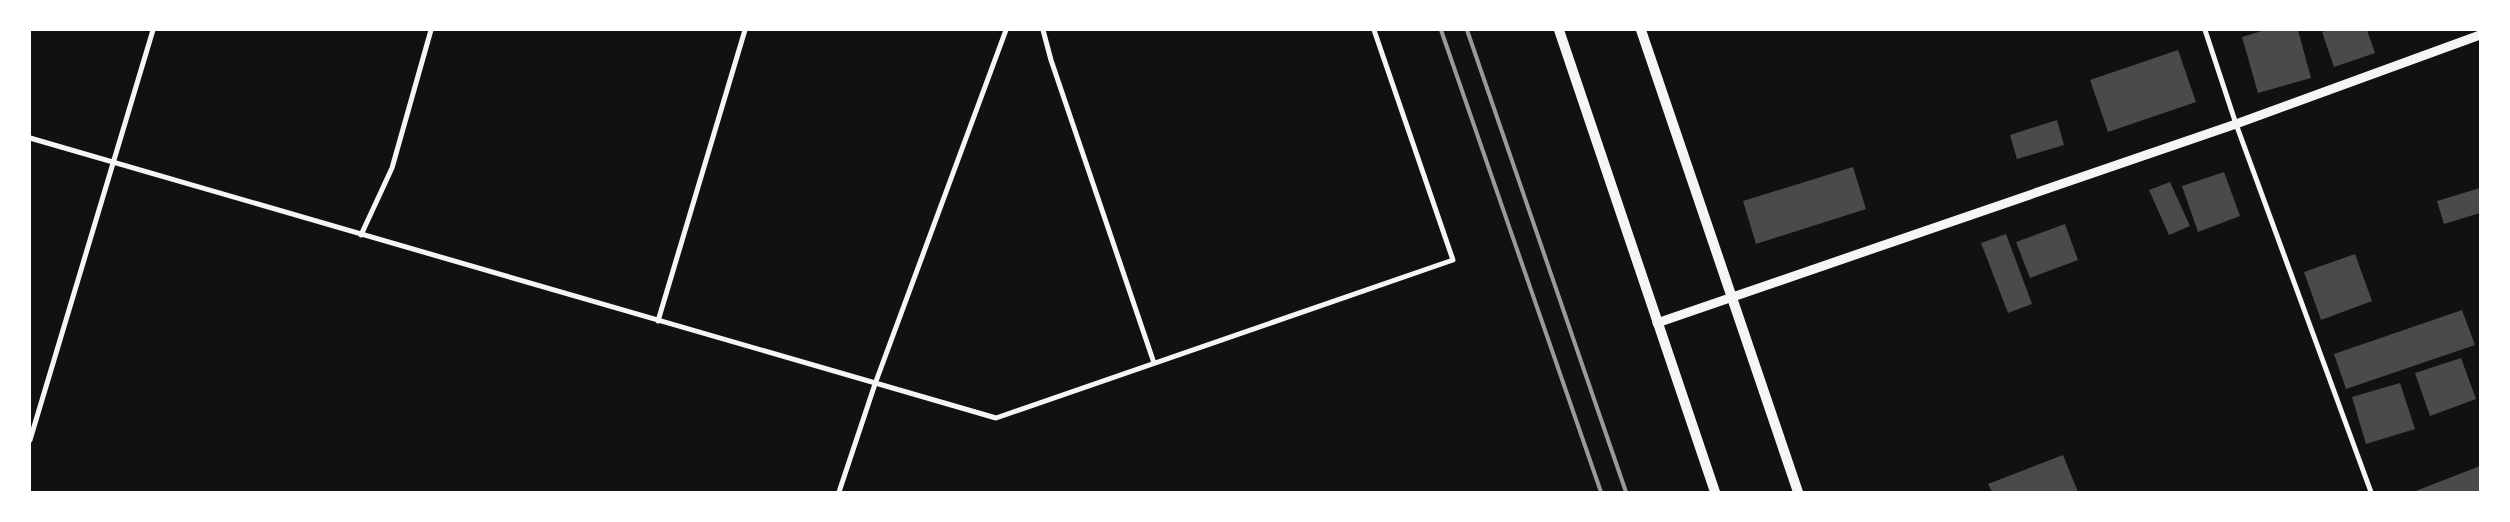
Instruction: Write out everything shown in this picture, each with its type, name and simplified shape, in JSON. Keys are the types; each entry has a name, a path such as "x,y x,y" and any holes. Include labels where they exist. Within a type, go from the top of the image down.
{"main road":[{"path":"1559,30 1715,492"},
{"path":"1641,30 1798,492"}],"street":[{"path":"30,440 153,30"},
{"path":"361,235 392,168 431,30"},
{"path":"658,321 745,30"},
{"path":"839,492 875,384 1006,30"},
{"path":"1043,30 1051,60 1154,363"},
{"path":"30,138 996,418 1453,260 1374,30"},
{"path":"2205,30 2236,124 2371,492"},
{"path":"1657,323 2236,124 2480,36"}],"building":[{"path":"2265,30 2298,30 2311,78 2258,93 2242,37"},
{"path":"2327,30 2367,30 2375,53 2334,67 2322,32"},
{"path":"2178,50 2196,102 2108,132 2090,80"},
{"path":"2057,120 2064,145 2017,159 2010,135"},
{"path":"1853,167 1866,209 1756,244 1743,201"},
{"path":"2224,172 2240,216 2198,232 2182,186"},
{"path":"2170,182 2190,226 2169,235 2149,190"},
{"path":"2480,188 2480,213 2444,224 2437,201"},
{"path":"2065,224 2078,260 2030,278 2016,242"},
{"path":"2006,234 2032,304 2008,313 1981,243"},
{"path":"2355,254 2372,301 2321,320 2304,272"},
{"path":"2462,310 2475,345 2346,389 2334,354"},
{"path":"2461,358 2476,399 2430,416 2415,373"},
{"path":"2400,383 2415,429 2366,444 2352,397"},
{"path":"2063,455 2078,492 1992,492 1988,484"},
{"path":"2480,466 2480,492 2413,492"}],"railway":[{"path":"1441,30 1601,492"},
{"path":"1467,30 1626,492"}]}
